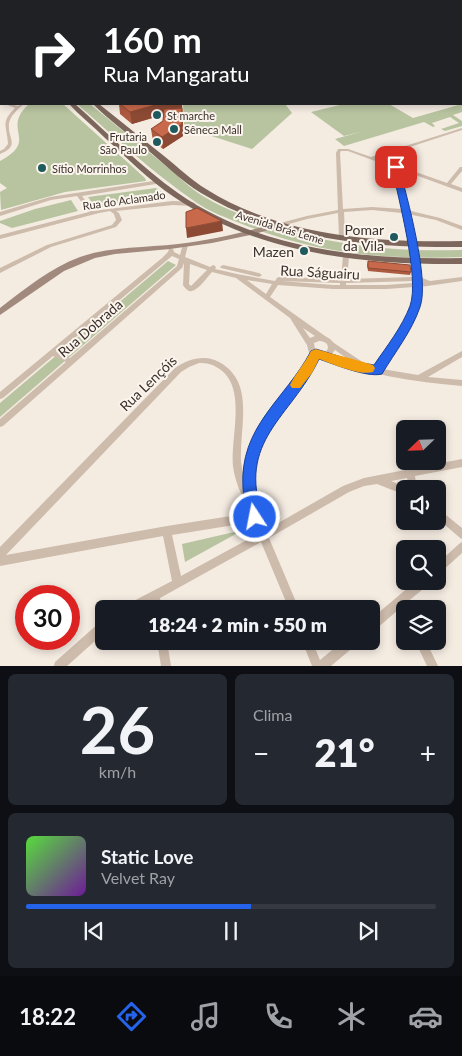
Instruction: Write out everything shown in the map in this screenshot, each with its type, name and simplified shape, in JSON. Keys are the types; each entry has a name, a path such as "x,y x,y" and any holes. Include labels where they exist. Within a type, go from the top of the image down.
{"main road":[{"name":"Avenida Brás Leme","path":"73,105 160,182 216,218 252,232 267,233 346,256 415,262 462,261"},
{"name":"Avenida Brás Leme","path":"97,105 150,157 204,192 251,213 282,224 361,240 411,244 462,244"},
{"path":"133,158 140,161 150,157"},
{"path":"346,256 351,244 361,240"}],"street":[{"path":"0,153 9,145 8,123 20,105"},
{"path":"372,158 462,129"},
{"path":"342,237 338,152 340,150 372,158 462,190"},
{"path":"378,370 409,321 415,307 418,282 406,210 396,167"},
{"path":"448,185 462,168"},
{"path":"0,214 78,194 160,182"},
{"path":"78,194 92,213"},
{"name":"Rua do Aclamado","path":"1,236 92,213 173,203 192,204"},
{"path":"0,271 49,246 114,226 119,220 116,213 112,210"},
{"path":"267,233 282,224 340,210 406,210 462,228"},
{"path":"0,312 60,271 85,258 108,253 171,250 184,254 252,232"},
{"name":"Rua Ságuairu","path":"171,250 238,274 278,281 343,284 428,282 462,279"},
{"name":"Rua Dobrada","path":"0,396 171,250"},
{"path":"184,254 186,285 188,288 195,287 213,266"},
{"name":"Rua Dobrada","path":"0,424 180,267 184,254"},
{"path":"343,284 346,256"},
{"path":"238,274 322,338 368,368"},
{"path":"267,297 278,281"},
{"path":"290,314 310,344 312,351 343,363 418,378 462,384"},
{"path":"310,344 314,339 322,338"},
{"path":"290,600 251,506 249,478 252,451 264,427 320,354 331,352 332,345"},
{"path":"52,352 71,362"},
{"path":"418,378 462,354"},
{"name":"Rua Lençóis","path":"0,554 178,370 195,361 207,361 218,364 230,373 237,386 240,401 237,439 238,472 251,506"},
{"path":"146,600 346,488 376,479 462,464"},
{"path":"410,473 411,480"},
{"path":"376,479 396,487"},
{"path":"0,561 255,517"},
{"path":"446,521 462,534"},
{"path":"167,531 177,583"},
{"path":"446,562 462,548"},
{"path":"409,600 417,590"},
{"path":"155,595 156,600"},
{"path":"380,621 396,611"},
{"path":"59,666 95,634"},
{"path":"163,650 166,666"},
{"path":"311,650 318,666"},
{"path":"322,666 341,650"},
{"path":"425,650 433,666"}],"green space":[{"path":"28,105 64,105 145,178 146,181 65,192 1,210 0,192 7,188 0,183 0,161 12,154 17,147 19,141 18,121 21,113"},
{"path":"78,105 91,105 194,190 213,202 244,216 281,229 332,241 408,250 462,250 462,257 405,257 350,253 296,242 269,234 202,206 181,192"},
{"path":"183,105 286,105 292,113 252,149 196,131 184,124"},
{"path":"340,105 391,105 413,118 462,105 462,112 453,115 462,121 462,126 445,131 441,129 459,123 450,117 432,123 435,126 433,127 424,122 344,146 335,139 364,131 344,136 311,112"},
{"path":"156,188 164,194 164,197 96,208 88,197"},
{"path":"71,200 78,211 12,228 0,223 0,221 35,209"},
{"path":"168,261 176,265 0,417 0,403"},
{"path":"243,530 185,562 182,544"}],"building":[{"path":"121,105 155,105 130,112"},
{"path":"182,108 182,124 162,137 151,129 163,121 164,109"},
{"path":"197,208 222,221 186,228 186,212"},
{"path":"368,261 410,265 411,272 368,268"}],"slow traffic":[{"path":"296,385 316,354 357,367 369,368"}],"place":[{"name":"St marche","path":"157,115"},
{"name":"Sêneca Mall","path":"174,129"},
{"name":"Frutaria São Paulo","path":"157,142"},
{"name":"Sítio Morrinhos","path":"42,168"},
{"name":"Pomar da Vila","path":"394,237"},
{"name":"Mazen","path":"304,251"}],"route":[{"path":"255,517 251,506 249,478 252,451 264,427 308,369 316,354 357,367 378,370 409,321 415,307 418,297 418,279 406,210 396,167"}]}
